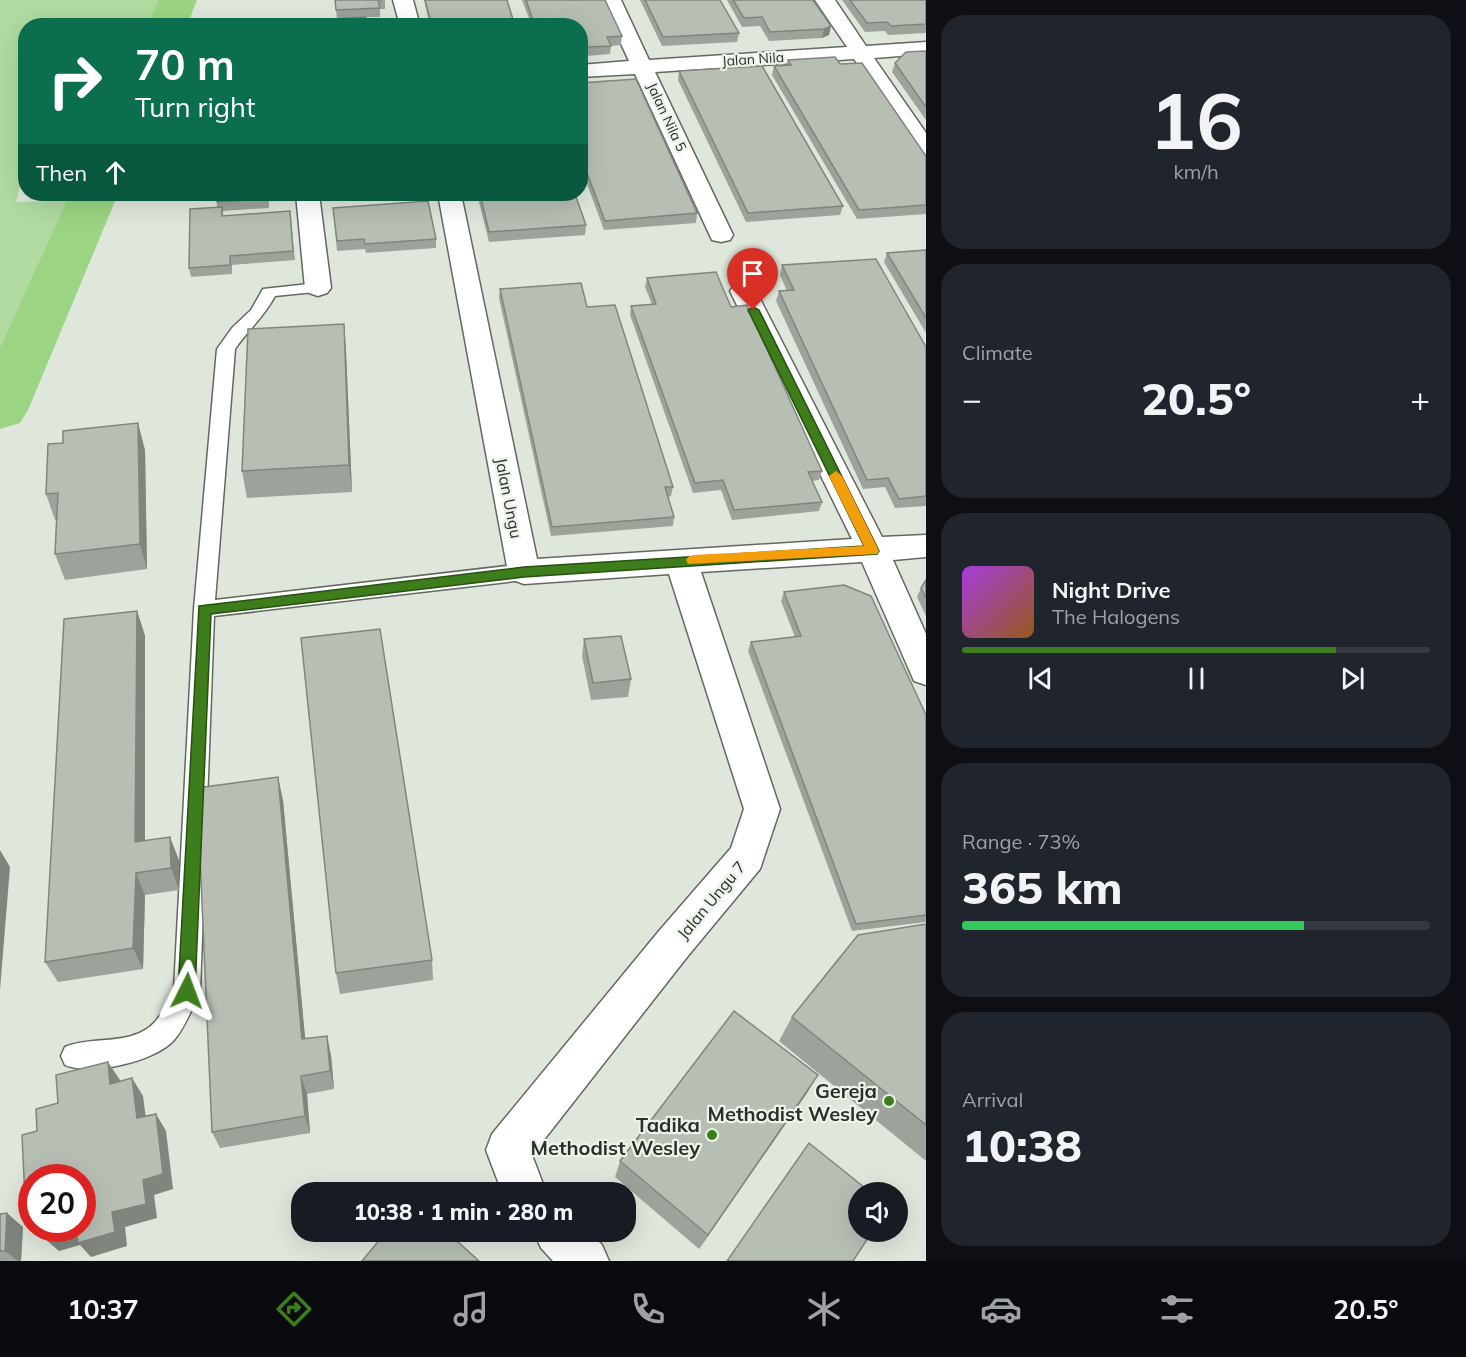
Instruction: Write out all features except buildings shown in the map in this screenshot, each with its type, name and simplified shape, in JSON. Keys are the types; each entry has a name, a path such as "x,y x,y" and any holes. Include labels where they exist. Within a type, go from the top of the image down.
{"street":[{"path":"403,0 408,18"},
{"name":"Jalan Nila 5","path":"611,0 644,66 721,235"},
{"path":"825,0 926,150"},
{"name":"Jalan Nila","path":"588,70 926,48"},
{"path":"308,201 318,288"},
{"name":"Jalan Ungu","path":"450,201 524,572"},
{"path":"744,291 873,551 926,671"},
{"path":"524,572 926,546"},
{"name":"Jalan Ungu 7","path":"520,1182 508,1150 673,944 747,857 762,809 681,561"},
{"path":"567,1242 586,1261"}],"lane":[{"path":"75,1056 131,1051 164,1032 187,991 204,609 226,349 238,332 258,313 269,292 318,288"},
{"path":"204,609 524,572"}],"green space":[{"path":"0,0 166,0 157,18 18,18 18,194 16,202 80,201 0,356"}],"waterway":[{"path":"170,18 178,0"},
{"path":"0,410 91,201"}],"slow traffic":[{"path":"693,560 873,551 836,476"}],"place":[{"name":"Gereja Methodist Wesley","path":"889,1101"},
{"name":"Tadika Methodist Wesley","path":"712,1135"}],"route":[{"path":"187,991 204,609 524,572 873,551 753,310"}]}
